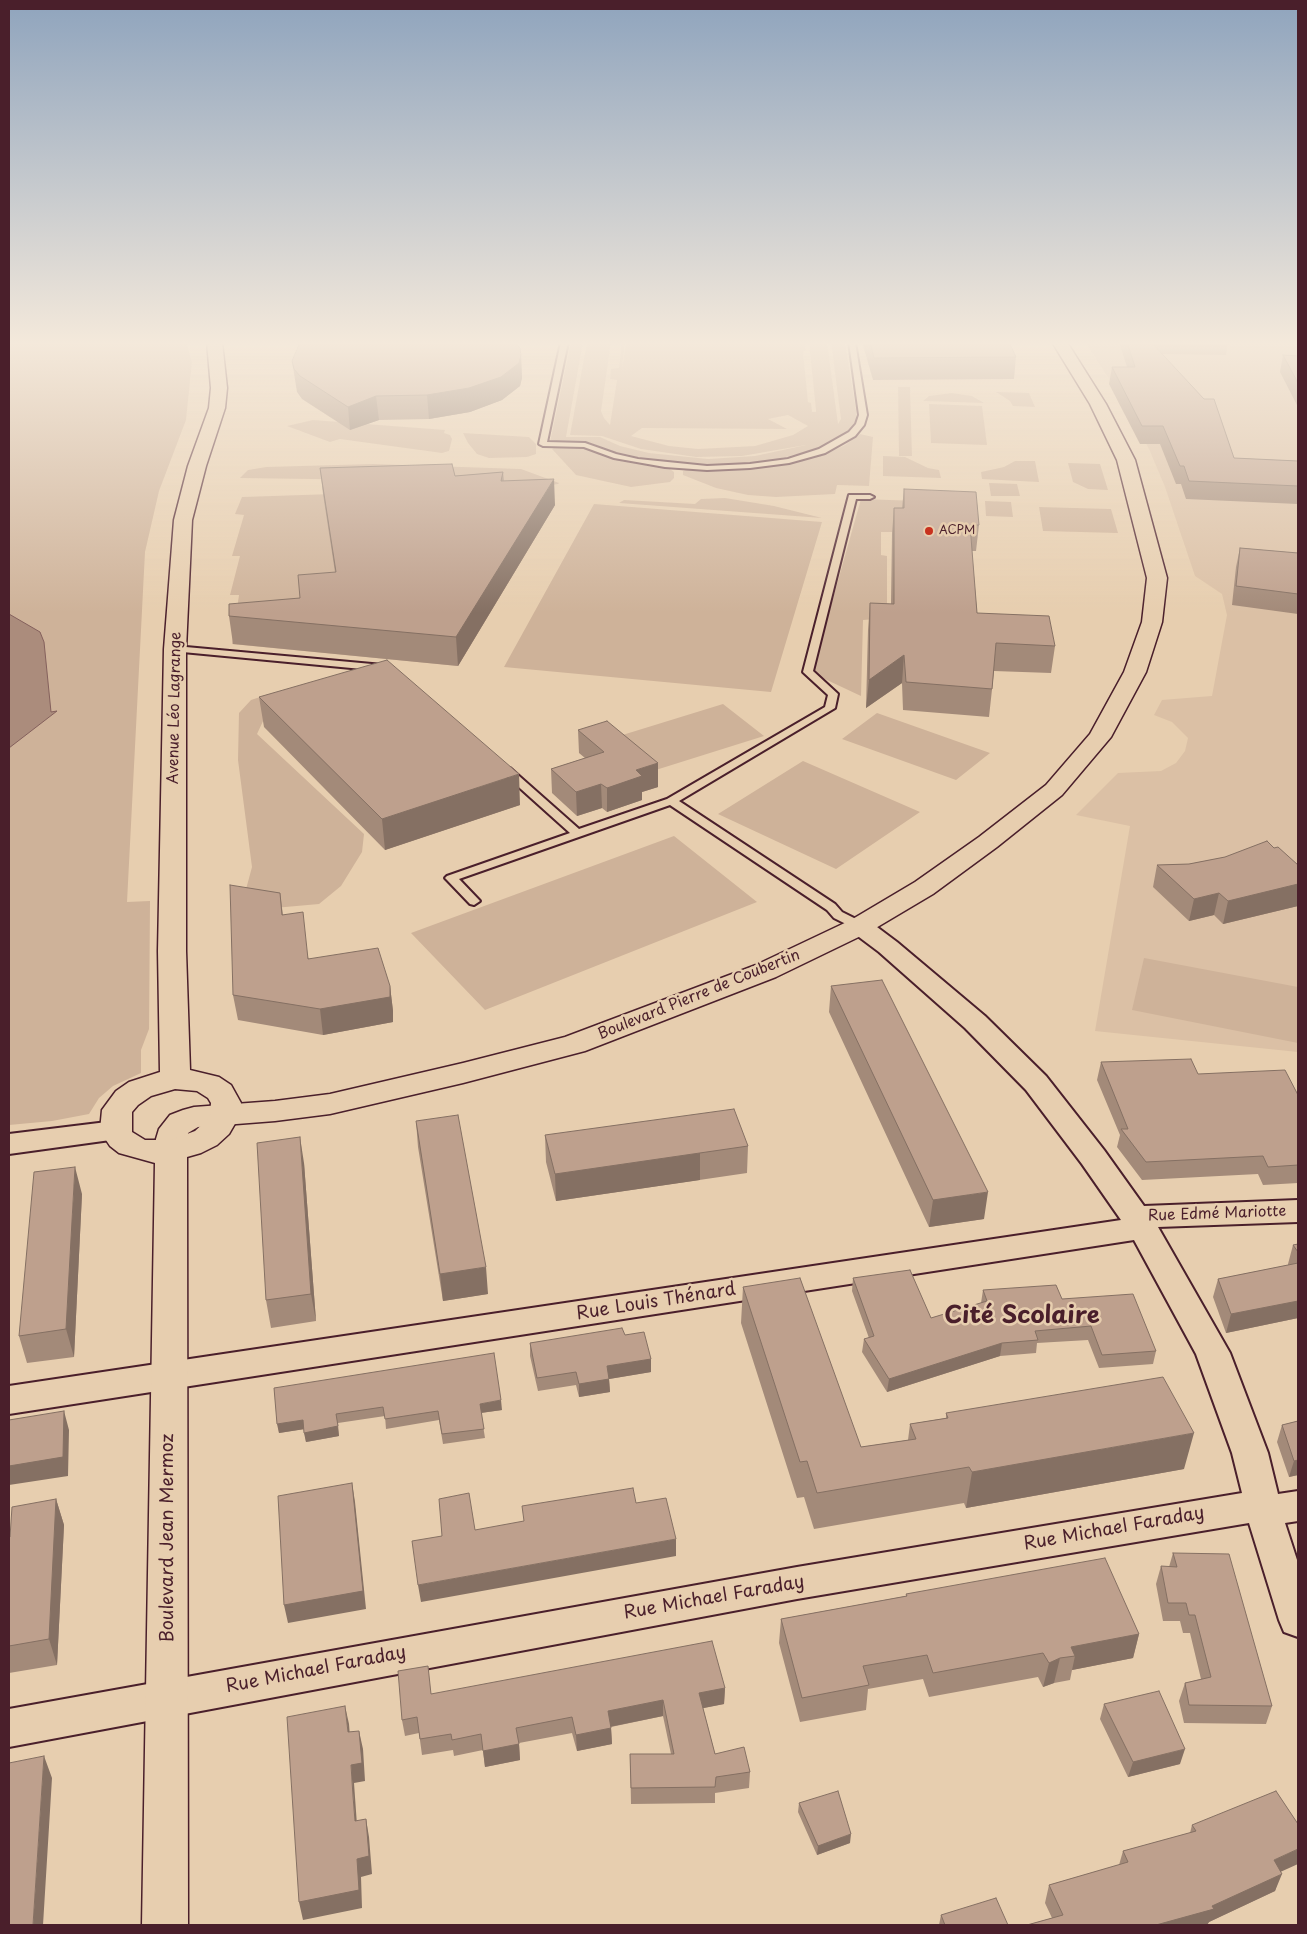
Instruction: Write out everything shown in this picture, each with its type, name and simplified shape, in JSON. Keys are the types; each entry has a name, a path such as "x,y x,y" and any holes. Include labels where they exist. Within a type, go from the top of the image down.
{"main road":[{"name":"Avenue Léo Lagrange","path":"175,1079 172,951 174,649 184,520 196,466 208,432"},
{"name":"Boulevard Pierre de Coubertin","path":"171,1151 171,1139 174,1129 181,1122 194,1117 330,1104 463,1073 575,1044 766,971 860,926 924,888 988,842 1054,790 1100,737 1135,672 1152,622 1157,578 1126,460 1112,432"},
{"path":"171,1151 156,1152 130,1146 121,1139 115,1131 117,1110 127,1098 140,1089 157,1082 175,1079 193,1080 208,1084 220,1092 226,1103 225,1115"},
{"name":"Boulevard Jean Mermoz","path":"165,1925 171,1151"}],"street":[{"path":"860,926 888,947 975,1022 1036,1083 1094,1157 1139,1222 1213,1353 1250,1453 1275,1507 1268,1527 1298,1620"},
{"path":"9,1144 115,1131"},
{"name":"Rue Edmé Mariotte","path":"1139,1222 1298,1211"},
{"name":"Rue Louis Thénard","path":"9,1400 1139,1222"},
{"name":"Rue Michael Faraday","path":"9,1728 797,1583 1275,1507"}],"lane":[{"path":"546,432 543,444 585,445 638,461 672,466 707,468 750,466 789,461 822,451 854,432"},
{"path":"474,901 451,878 671,800 830,708 833,694 808,672 852,498 870,497"},
{"path":"174,649 393,669"},
{"path":"496,761 577,834"},
{"path":"671,800 831,907 838,915 860,926"}],"shaded area":[{"path":"9,432 181,432 159,491 145,552 127,902 150,901 149,1029 141,1050 141,1073 113,1086 99,1098 89,1114 52,1121 9,1125"},
{"path":"304,432 444,432 450,435 452,439 449,451 442,453 340,439 330,442"},
{"path":"552,432 567,432 566,437 600,437 620,446 649,453 708,459 755,456 806,445 742,456 696,457 641,449 602,436 570,435 571,432 636,432 631,436 669,446 698,449 755,446 798,432 846,432 840,438 817,449 774,460 735,465 694,465 654,461 608,450 589,442 550,442"},
{"path":"899,432 911,432 912,456 899,456"},
{"path":"930,432 985,432 987,445 931,443"},
{"path":"1140,432 1298,432 1298,1052 1095,1031 1130,826 1076,815 1118,773 1161,771 1176,763 1185,751 1188,738 1172,722 1154,715 1162,700 1212,696 1227,615 1222,594 1195,576 1165,487"},
{"path":"463,433 529,437 536,444 536,454 527,457 489,458 477,454"},
{"path":"860,434 873,437 869,486 837,485 835,494 776,497 748,495 716,488 683,475 683,471 686,470 737,470 793,463 828,453 845,445"},
{"path":"556,446 579,446 622,461 670,469 674,472 674,478 670,482 631,487 576,475 552,449"},
{"path":"883,456 905,457 928,468 939,470 941,478 883,476"},
{"path":"1015,461 1035,461 1039,482 982,479 981,472 1004,467"},
{"path":"1068,463 1100,464 1108,490 1088,489 1073,482"},
{"path":"373,464 521,469 559,483 537,487 381,480 240,478 248,470 266,467"},
{"path":"989,483 1017,484 1020,496 991,496"},
{"path":"454,490 528,506 555,505 458,666 232,644 239,595 230,595 240,556 232,556 244,515 235,514 242,497"},
{"path":"725,498 774,506 822,518 619,503 624,500 695,504 701,499"},
{"path":"861,499 977,503 978,512 896,509 897,532 881,532 881,555 887,556 887,618 863,620 861,696 812,673"},
{"path":"985,501 1011,502 1013,517 986,516"},
{"path":"594,504 822,522 771,692 504,667"},
{"path":"1039,507 1111,509 1118,533 1043,531"},
{"path":"9,614 40,632 44,642 51,712 57,711 9,748"},
{"path":"269,694 264,719 257,734 364,834 362,852 341,886 319,904 274,908 245,893 252,867 238,760 239,713 251,700"},
{"path":"723,704 764,736 643,774 603,741"},
{"path":"877,713 990,753 956,780 842,739"},
{"path":"803,761 920,812 836,869 718,814"},
{"path":"674,836 757,902 485,1010 411,933"},
{"path":"1144,958 1298,987 1298,1043 1132,1010"}],"building":[{"path":"1166,432 1225,432 1234,458 1298,461 1298,486 1189,481 1184,466 1180,466"},
{"path":"452,464 455,476 503,472 501,481 554,479 456,637 229,616 229,604 300,598 298,575 336,572 320,468"},
{"path":"904,489 976,492 979,525 970,525 977,613 1049,616 1055,646 996,643 992,689 906,682 904,655 869,680 870,603 894,604 894,508 904,508"},
{"path":"1240,548 1298,553 1298,594 1236,586"},
{"path":"387,660 519,774 382,819 259,697"},
{"path":"607,721 658,763 636,770 642,776 607,788 601,784 576,792 551,769 604,752 578,730"},
{"path":"1267,841 1274,848 1278,847 1298,865 1298,884 1228,901 1219,893 1194,899 1157,865 1189,864 1225,857"},
{"path":"230,885 280,893 282,915 303,912 308,959 378,948 390,986 390,997 320,1009 233,995"},
{"path":"882,980 988,1192 933,1200 831,986"},
{"path":"1191,1059 1198,1074 1285,1070 1298,1095 1298,1165 1268,1167 1263,1156 1146,1162 1121,1129 1128,1129 1101,1062"},
{"path":"734,1109 748,1146 555,1174 545,1135"},
{"path":"458,1115 486,1267 440,1274 416,1121"},
{"path":"300,1137 311,1294 266,1300 257,1143"},
{"path":"75,1167 66,1329 19,1336 34,1172"},
{"path":"1298,1244 1298,1252 1293,1245"},
{"path":"1298,1263 1298,1301 1231,1314 1218,1279"},
{"path":"910,1270 931,1318 987,1301 983,1290 1056,1285 1062,1299 1133,1294 1156,1351 1102,1355 1091,1326 1035,1331 1038,1340 1002,1343 889,1379 864,1339 874,1336 853,1278"},
{"path":"800,1278 861,1447 916,1439 910,1424 948,1418 946,1413 1163,1377 1194,1433 972,1472 969,1467 817,1493 807,1461 800,1462 743,1287"},
{"path":"622,1328 625,1335 644,1332 651,1359 607,1366 609,1379 579,1384 576,1372 537,1378 530,1343"},
{"path":"494,1353 501,1400 480,1404 484,1429 442,1434 438,1411 385,1419 383,1407 336,1414 338,1426 304,1433 303,1420 277,1424 274,1388"},
{"path":"64,1411 63,1457 9,1466 9,1420"},
{"path":"1298,1421 1298,1460 1294,1461 1282,1425"},
{"path":"352,1483 363,1591 284,1605 278,1496"},
{"path":"633,1488 636,1503 666,1498 676,1539 418,1585 412,1541 442,1536 439,1499 469,1493 475,1530 524,1521 522,1506"},
{"path":"56,1499 49,1639 9,1646 9,1537 12,1507"},
{"path":"1173,1553 1229,1554 1272,1706 1189,1705 1185,1683 1211,1677 1195,1615 1189,1615 1186,1603 1168,1603 1161,1566 1177,1567"},
{"path":"1105,1558 1139,1634 1071,1647 1075,1656 1060,1658 1049,1663 1043,1653 933,1673 927,1655 863,1666 869,1685 802,1698 781,1619"},
{"path":"712,1641 725,1688 699,1693 715,1754 744,1747 750,1772 716,1777 715,1787 631,1788 630,1754 674,1754 663,1700 608,1711 611,1728 576,1735 572,1717 516,1728 519,1744 483,1751 481,1734 452,1740 451,1734 420,1739 417,1717 402,1720 398,1671 428,1666 431,1694"},
{"path":"1159,1691 1185,1749 1133,1762 1104,1704"},
{"path":"345,1706 348,1732 359,1731 362,1763 351,1765 355,1821 366,1819 369,1856 357,1859 359,1890 299,1902 287,1717"},
{"path":"44,1756 33,1925 9,1925 9,1763"},
{"path":"838,1791 851,1834 818,1846 799,1803"},
{"path":"1276,1791 1298,1824 1298,1849 1274,1860 1282,1874 1212,1906 1214,1909 1156,1925 1027,1925 1063,1915 1049,1885 1128,1862 1123,1851 1196,1831 1192,1825"},
{"path":"996,1898 1008,1925 945,1925 941,1915"}],"place":[{"name":"ACPM","path":"929,531"}],"district":[{"name":"Cité Scolaire","path":"1022,1316"}]}
